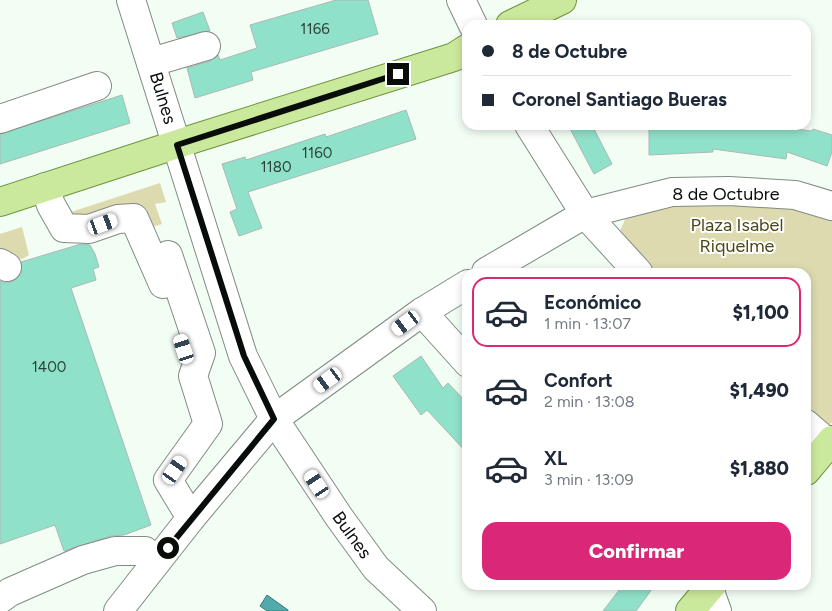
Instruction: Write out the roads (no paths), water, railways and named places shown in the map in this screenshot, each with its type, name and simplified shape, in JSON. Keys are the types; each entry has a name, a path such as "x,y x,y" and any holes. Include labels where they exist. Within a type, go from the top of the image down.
{"main road":[{"path":"520,20 562,0"},
{"path":"0,186 175,138 459,48"},
{"path":"0,202 46,188 175,138"},
{"path":"811,465 830,442"},
{"path":"690,611 710,592"}],"street":[{"name":"Bulnes","path":"131,0 244,356 274,419 376,568 421,611"},
{"path":"461,0 471,20"},
{"path":"152,62 206,46"},
{"path":"0,119 97,86"},
{"path":"532,130 585,214 634,268"},
{"path":"46,188 51,205 64,228 89,229 118,218 134,218 163,284 208,424 168,480 191,518"},
{"name":"8 de Octubre","path":"493,268 585,214 672,192 729,191 795,195 832,206"},
{"path":"168,255 201,353 193,376"},
{"path":"118,611 191,518 274,419 422,312 462,288"},
{"path":"422,312 462,356"},
{"path":"811,428 830,442"},
{"path":"0,599 10,592 83,560 115,551 145,551 156,562"}],"water":[{"path":"267,595 288,611 267,611 260,606"}],"park label":[{"name":"Plaza Isabel Riquelme","path":"737,235"}]}
